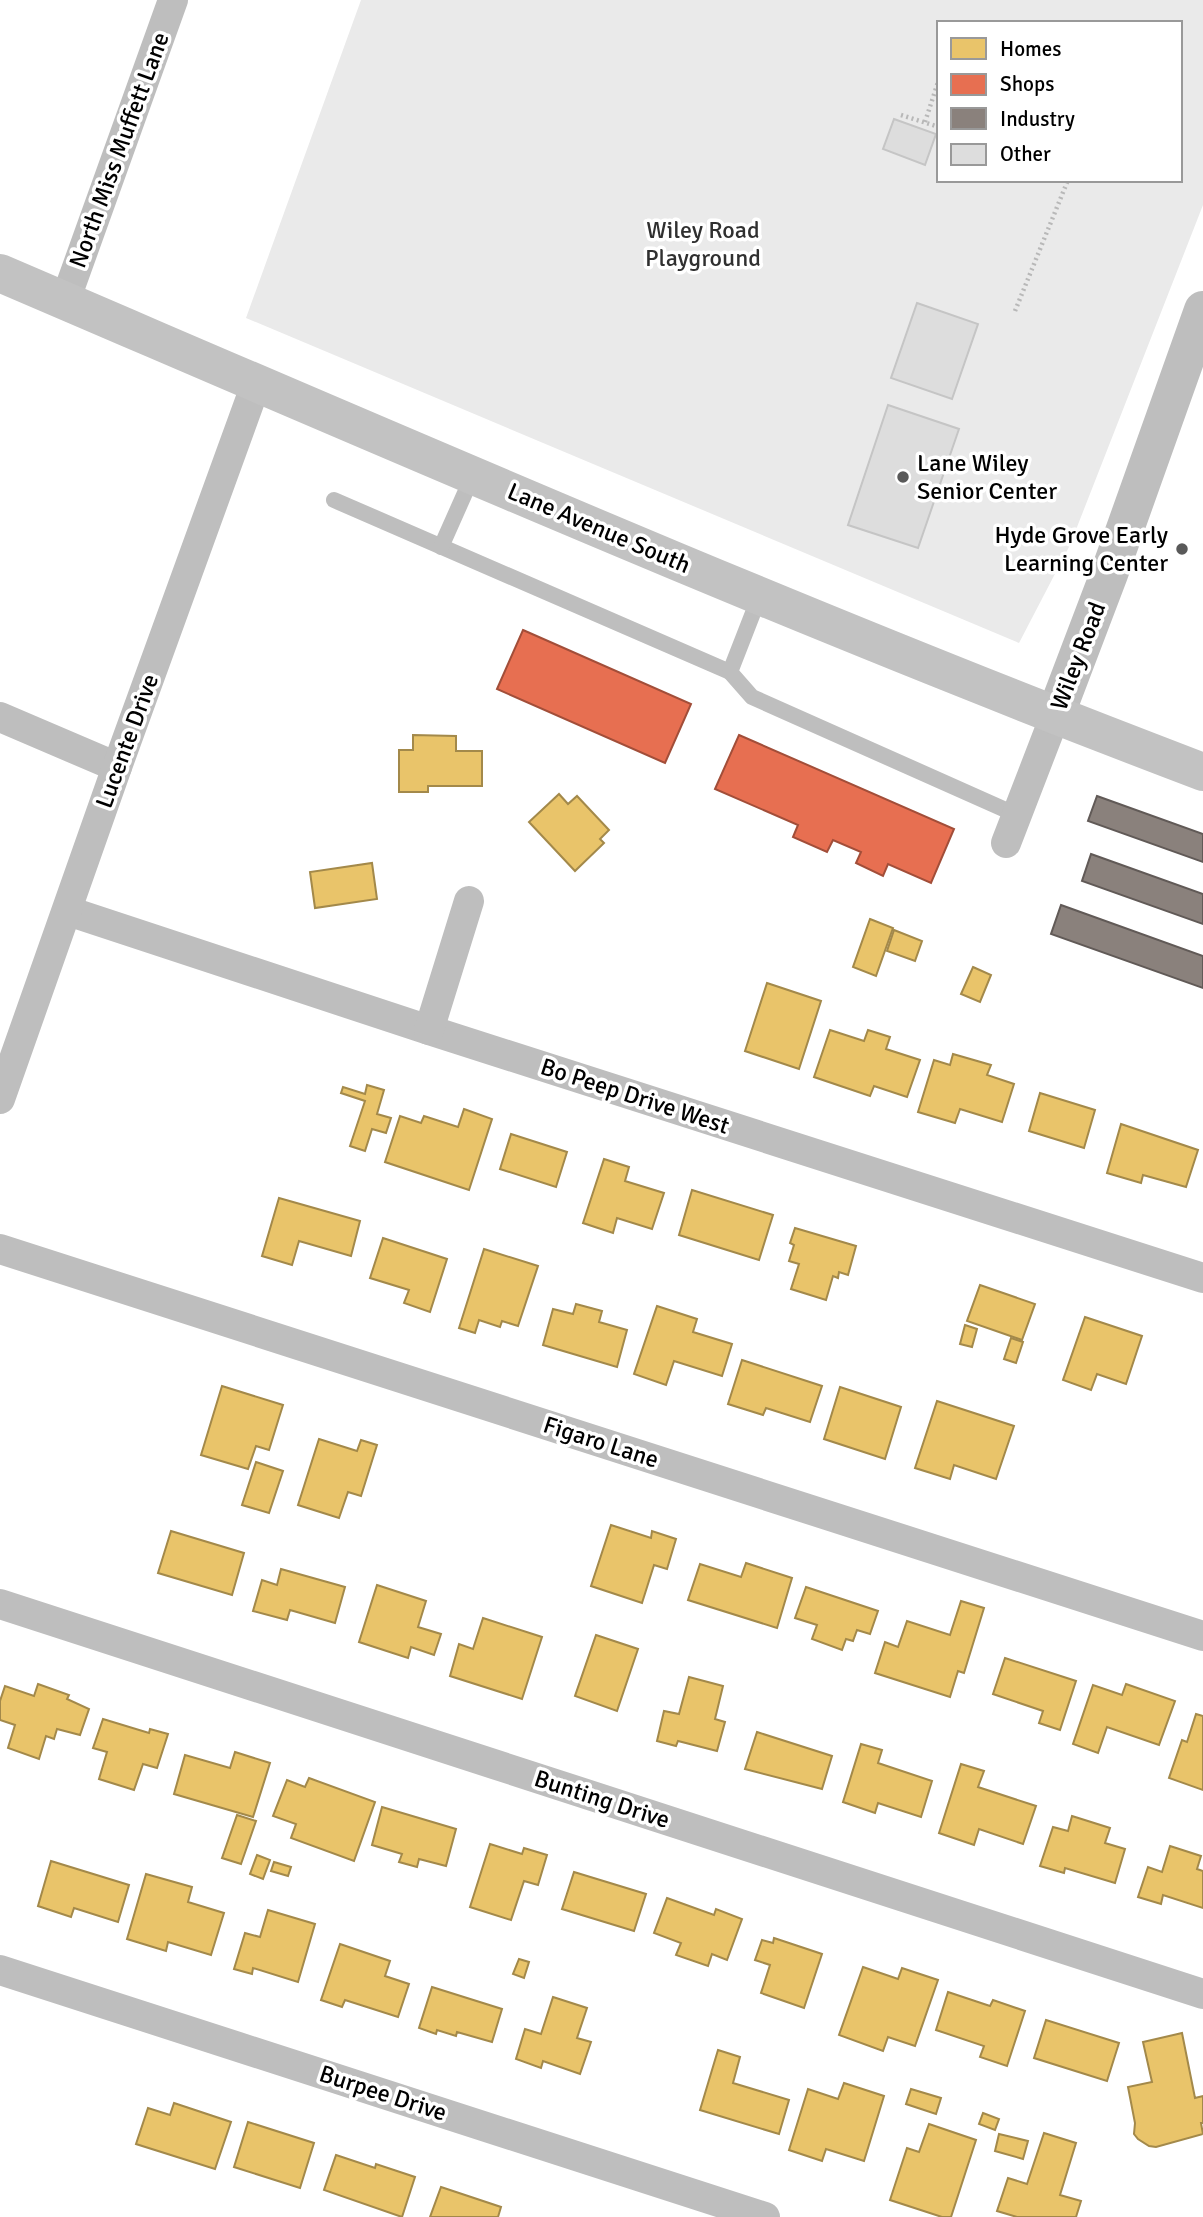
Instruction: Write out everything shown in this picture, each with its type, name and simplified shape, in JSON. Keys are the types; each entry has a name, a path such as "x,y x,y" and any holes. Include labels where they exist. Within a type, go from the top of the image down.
{"main road":[{"name":"Lane Avenue South","path":"0,273 256,384 760,595 1055,716 1203,772"}],"street":[{"name":"North Miss Muffett Lane","path":"65,301 173,0"},
{"name":"Wiley Road","path":"1006,844 1199,333"},
{"name":"Lucente Drive","path":"0,1099 256,384"},
{"path":"0,717 117,767"},
{"path":"429,1030 469,901"},
{"name":"Bo Peep Drive West","path":"68,911 429,1030 1203,1278"},
{"name":"Figaro Lane","path":"0,1249 1203,1636"},
{"name":"Bunting Drive","path":"0,1604 1203,1994"},
{"name":"Burpee Drive","path":"0,1970 765,2217"}],"lane":[{"path":"441,547 473,475"},
{"path":"334,500 730,672 752,697 1017,815"},
{"path":"730,672 760,595"}],"path":[{"path":"925,122 937,85"},
{"path":"901,115 937,126"},
{"path":"1015,311 1067,182"}],"green space":[{"name":"Wiley Road Playground","path":"361,0 1203,0 1203,205 1070,545 1019,643 246,318"}],"building: Homes":[{"path":"413,735 456,736 456,751 482,751 482,786 428,786 428,792 399,792 399,750 413,750"},
{"path":"559,794 568,804 577,796 609,830 600,839 604,843 575,871 529,822"},
{"path":"372,863 377,899 315,908 310,872"},
{"path":"870,919 893,928 876,976 853,967"},
{"path":"894,930 922,941 915,961 887,951"},
{"path":"973,967 991,975 980,1002 961,994"},
{"path":"767,983 821,1001 799,1069 745,1051"},
{"path":"830,1030 864,1041 868,1030 890,1037 886,1049 920,1060 907,1097 874,1086 870,1096 814,1077"},
{"path":"953,1054 991,1065 987,1075 1014,1084 1002,1122 960,1109 955,1123 918,1112 934,1060 950,1065"},
{"path":"367,1085 384,1090 377,1114 391,1118 386,1133 372,1129 365,1151 350,1146 365,1101 341,1093 343,1087 365,1094"},
{"path":"1040,1093 1095,1110 1084,1148 1029,1131"},
{"path":"464,1109 492,1119 469,1190 385,1162 400,1116 421,1123 424,1116 458,1127"},
{"path":"1121,1124 1198,1150 1186,1187 1143,1175 1141,1183 1107,1173"},
{"path":"511,1134 567,1152 556,1187 500,1169"},
{"path":"604,1159 629,1167 625,1181 664,1193 652,1229 617,1218 613,1233 583,1223"},
{"path":"692,1190 773,1215 759,1260 679,1235"},
{"path":"279,1198 360,1221 351,1256 299,1241 292,1265 262,1256"},
{"path":"795,1228 856,1246 848,1275 839,1272 838,1278 833,1276 826,1300 791,1289 799,1264 789,1261 794,1245 790,1243"},
{"path":"383,1238 447,1259 430,1312 404,1303 409,1290 370,1278"},
{"path":"484,1249 538,1266 518,1326 502,1321 500,1327 479,1320 475,1333 459,1328"},
{"path":"980,1285 1035,1304 1022,1340 967,1321"},
{"path":"576,1304 602,1311 599,1322 627,1330 617,1367 543,1345 553,1309 573,1314"},
{"path":"657,1306 697,1319 693,1332 732,1344 722,1376 674,1361 666,1385 634,1374"},
{"path":"1085,1317 1142,1336 1126,1384 1097,1374 1091,1390 1063,1380"},
{"path":"965,1325 977,1329 972,1347 960,1344"},
{"path":"1011,1338 1023,1342 1016,1363 1004,1359"},
{"path":"742,1360 822,1386 810,1422 766,1408 763,1415 728,1404"},
{"path":"222,1386 283,1405 269,1450 256,1446 248,1469 201,1455"},
{"path":"840,1387 901,1407 885,1459 824,1439"},
{"path":"937,1401 1014,1426 996,1479 954,1465 950,1479 915,1468"},
{"path":"319,1439 357,1451 361,1440 377,1445 361,1496 348,1492 339,1518 298,1505"},
{"path":"256,1462 283,1471 269,1513 242,1505"},
{"path":"611,1525 651,1538 652,1531 676,1539 667,1569 654,1565 642,1603 591,1586"},
{"path":"171,1531 244,1553 232,1595 158,1573"},
{"path":"746,1563 792,1578 777,1628 688,1600 700,1564 741,1577"},
{"path":"281,1569 345,1587 335,1623 290,1610 287,1620 253,1611 262,1580 277,1585"},
{"path":"377,1585 426,1601 418,1627 441,1634 434,1655 411,1647 408,1658 359,1642"},
{"path":"806,1587 878,1611 870,1634 857,1630 853,1641 846,1639 842,1650 812,1639 817,1625 795,1618"},
{"path":"961,1601 984,1608 964,1673 958,1671 950,1697 875,1673 885,1642 898,1647 907,1621 950,1635"},
{"path":"483,1618 542,1637 522,1699 450,1676 459,1644 473,1649"},
{"path":"596,1635 638,1649 617,1711 575,1696"},
{"path":"1005,1658 1076,1681 1060,1730 1039,1723 1043,1711 993,1694"},
{"path":"689,1677 723,1686 715,1719 725,1722 717,1751 678,1741 676,1746 657,1741 664,1711 679,1714"},
{"path":"38,1684 69,1695 67,1699 89,1709 80,1735 57,1729 54,1739 46,1736 39,1759 8,1748 15,1725 0,1720 0,1701 5,1686 34,1696"},
{"path":"1126,1684 1175,1701 1159,1745 1107,1727 1098,1753 1073,1744 1093,1685 1122,1695"},
{"path":"1196,1714 1203,1716 1203,1790 1169,1778 1182,1740 1187,1742"},
{"path":"103,1719 149,1733 150,1729 168,1734 157,1768 143,1764 134,1790 99,1779 107,1752 93,1748"},
{"path":"757,1732 832,1756 822,1789 745,1769"},
{"path":"861,1744 882,1750 878,1763 932,1781 921,1817 878,1803 875,1813 843,1802"},
{"path":"235,1752 270,1763 253,1817 174,1794 185,1755 230,1768"},
{"path":"961,1764 984,1771 978,1787 1036,1806 1023,1844 979,1829 974,1845 939,1833"},
{"path":"309,1778 375,1802 354,1861 291,1838 296,1824 273,1816 287,1780 305,1787"},
{"path":"382,1807 456,1829 446,1866 419,1859 417,1867 399,1862 402,1854 372,1845"},
{"path":"237,1815 256,1821 241,1864 222,1858"},
{"path":"1072,1816 1110,1828 1105,1843 1125,1849 1115,1883 1065,1868 1064,1873 1040,1866 1053,1827 1068,1831"},
{"path":"490,1844 522,1854 524,1848 547,1855 538,1885 524,1881 511,1920 470,1907"},
{"path":"1170,1846 1201,1856 1197,1869 1203,1871 1203,1908 1163,1895 1161,1904 1138,1897 1148,1867 1162,1872"},
{"path":"257,1855 270,1860 263,1879 250,1874"},
{"path":"51,1861 129,1885 118,1922 74,1908 71,1917 38,1906"},
{"path":"274,1862 291,1867 288,1876 271,1871"},
{"path":"574,1872 646,1894 634,1931 562,1909"},
{"path":"146,1874 192,1887 188,1902 224,1913 211,1955 168,1942 166,1951 127,1939"},
{"path":"667,1898 714,1915 716,1909 742,1919 727,1960 712,1954 708,1966 676,1955 681,1943 654,1933"},
{"path":"268,1910 315,1924 298,1982 253,1968 252,1974 234,1969 245,1933 260,1937"},
{"path":"774,1938 822,1954 804,2008 761,1993 770,1965 755,1960 762,1940 773,1943"},
{"path":"340,1944 390,1961 385,1976 409,1984 398,2017 345,2000 342,2007 321,2000"},
{"path":"519,1959 529,1962 524,1978 513,1974"},
{"path":"863,1967 898,1979 902,1968 938,1980 915,2046 888,2037 883,2051 839,2035"},
{"path":"432,1987 502,2009 492,2042 457,2032 456,2036 437,2030 436,2034 419,2028"},
{"path":"948,1992 990,2006 993,2000 1025,2011 1007,2066 980,2057 984,2046 936,2030"},
{"path":"553,1997 587,2008 577,2038 591,2042 580,2074 543,2061 541,2068 516,2059 525,2029 541,2034"},
{"path":"1046,2020 1119,2043 1107,2081 1034,2058"},
{"path":"1182,2033 1195,2098 1203,2096 1203,2134 1156,2147 1149,2146 1134,2134 1135,2123 1128,2087 1152,2082 1143,2042"},
{"path":"718,2050 740,2057 733,2083 789,2100 779,2134 700,2110"},
{"path":"844,2083 884,2096 864,2161 826,2149 822,2161 789,2150 808,2089 838,2099"},
{"path":"911,2089 941,2098 936,2114 906,2104"},
{"path":"174,2103 231,2122 215,2169 136,2144 148,2108 170,2115"},
{"path":"983,2113 999,2119 995,2130 979,2124"},
{"path":"248,2122 314,2143 300,2188 234,2167"},
{"path":"929,2124 976,2140 951,2217 942,2217 890,2200 907,2148 919,2152"},
{"path":"1044,2133 1076,2143 1060,2195 1081,2201 1076,2217 1017,2217 997,2211 1008,2178 1027,2184"},
{"path":"999,2134 1028,2141 1023,2159 995,2151"},
{"path":"336,2155 415,2177 402,2217 324,2190"},
{"path":"441,2187 501,2207 498,2217 430,2217"}],"building: Shops":[{"path":"523,630 691,704 665,763 497,689"},
{"path":"739,735 954,829 931,883 888,864 883,876 856,863 861,852 833,840 827,852 793,837 798,825 715,789"}],"building: Industry":[{"path":"1097,796 1203,834 1203,862 1088,821"},
{"path":"1091,854 1203,894 1203,924 1082,881"},
{"path":"1061,905 1203,956 1203,988 1051,934"}],"building: Other":[{"path":"894,119 936,134 925,165 883,149"},
{"path":"917,303 978,324 952,399 891,378"},
{"name":"Lane Wiley Senior Center","path":"888,405 959,429 918,548 848,525"}],"place":[{"name":"Lane Wiley Senior Center","path":"903,477"},
{"name":"Hyde Grove Early Learning Center","path":"1182,549"}]}
